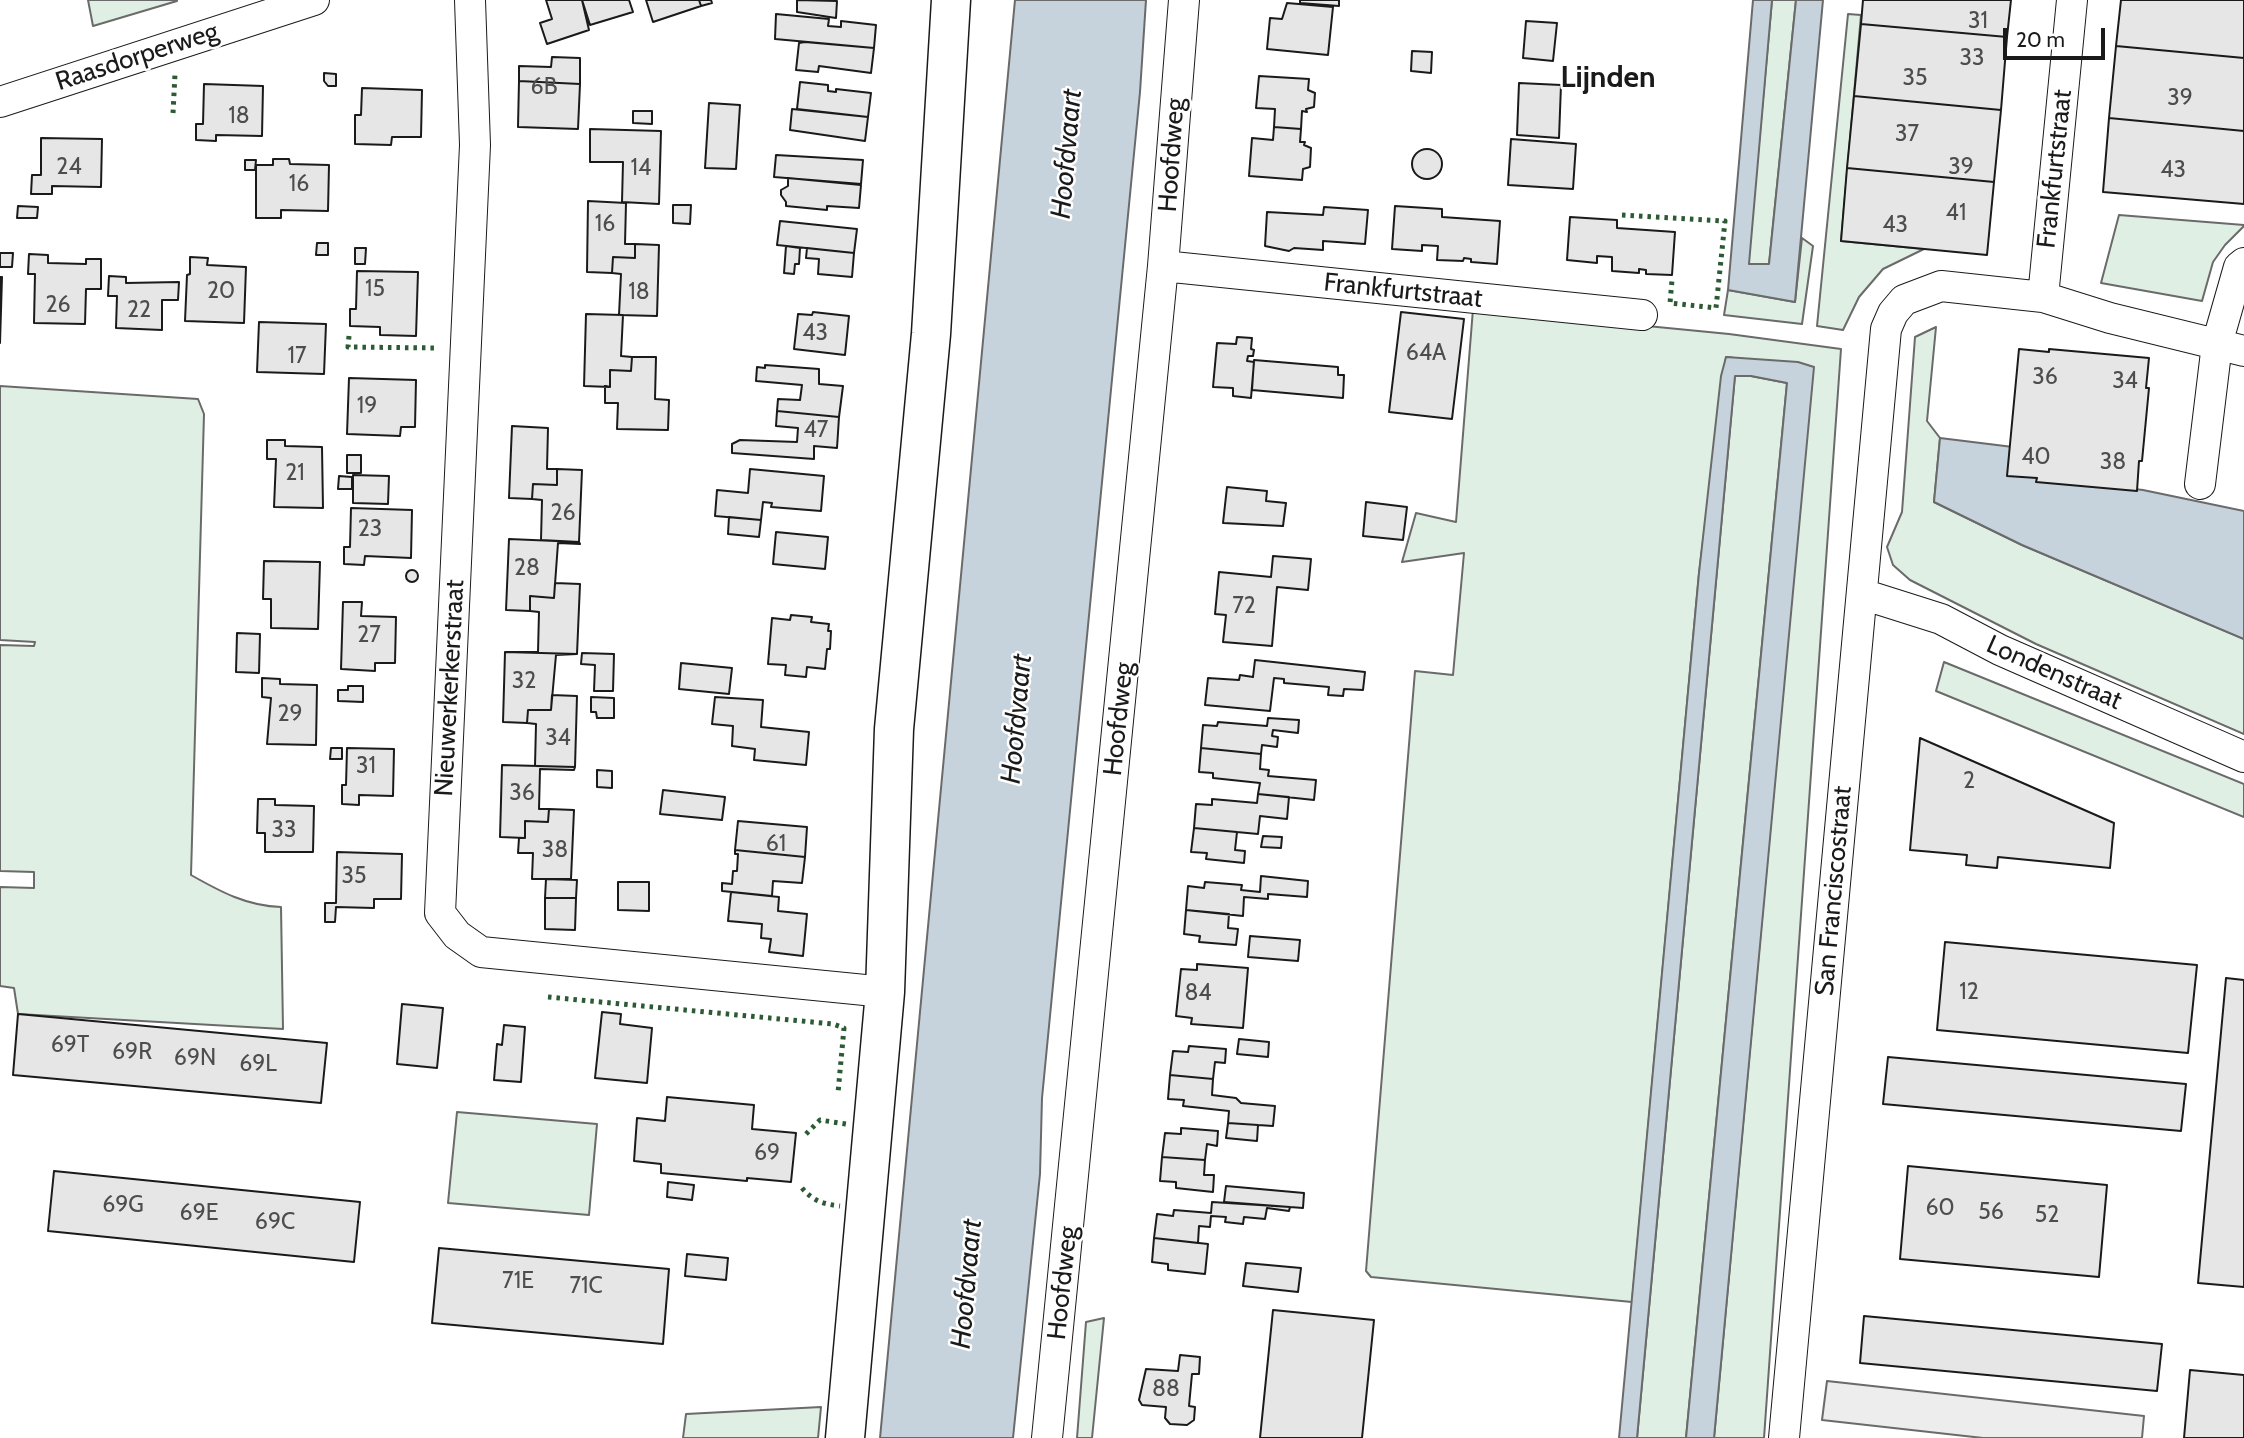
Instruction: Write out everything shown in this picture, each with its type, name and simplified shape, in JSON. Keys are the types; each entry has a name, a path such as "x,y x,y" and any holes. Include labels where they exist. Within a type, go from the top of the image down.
{"street":[{"name":"Raasdorperweg","path":"0,102 314,0"},
{"name":"Nieuwerkerkerstraat","path":"470,0 475,145 440,913 457,936 481,952 885,992"},
{"path":"845,1438 885,992 894,729 931,334 951,0"},
{"name":"Hoofdweg","path":"1047,1438 1163,266 1184,0"},
{"name":"Frankfurtstraat","path":"2043,297 2072,0"},
{"path":"2200,484 2230,347 2239,267 2244,262"},
{"name":"Frankfurtstraat","path":"1163,266 1642,315"},
{"name":"San Franciscostraat","path":"1784,1438 1883,344 1893,313 1904,300 1941,286 2043,297"},
{"path":"2043,297 2110,318 2230,347"},
{"name":"Londenstraat","path":"1862,594 1941,619 2000,650 2244,757"}],"green space":[{"path":"88,0 177,0 177,1 93,26"},
{"path":"1772,0 1796,0 1769,264 1748,264"},
{"path":"1848,14 1861,15 1841,241 1924,249 1883,269 1859,297 1843,330 1817,326"},
{"path":"2119,215 2244,226 2213,262 2202,301 2101,283"},
{"path":"1802,238 1813,246 1802,324 1724,315 1728,290 1795,302"},
{"path":"1473,309 1729,334 1841,349 1764,1438 1714,1438 1813,367 1726,357 1699,573 1632,1302 1371,1277 1366,1271 1415,671 1453,675 1464,553 1402,562 1416,513 1456,522"},
{"path":"1936,327 1927,421 1940,438 1934,502 2022,545 2244,639 2244,734 2036,644 1910,580 1893,565 1887,547 1902,512 1915,337"},
{"path":"1735,375 1787,383 1686,1438 1637,1438"},
{"path":"0,386 198,399 204,414 191,875 245,901 281,907 283,1029 18,1014 14,988 0,986 0,887 34,888 34,872 0,871 0,645 34,646 35,642 0,640"},
{"path":"1944,662 2244,784 2244,817 1936,691"},
{"path":"457,1112 597,1124 589,1215 448,1203"},
{"path":"1104,1318 1092,1438 1077,1438 1086,1322"},
{"path":"821,1407 818,1438 683,1438 686,1414"}],"shaded area":[{"path":"1827,1381 2144,1416 2142,1438 1983,1438 1822,1420"}],"water":[{"name":"Hoofdvaart","path":"1015,0 1146,0 1140,92 1042,1098 1040,1174 1013,1438 880,1438"},
{"path":"1753,0 1772,0 1749,264 1769,264 1796,0 1823,0 1795,302 1728,290"},
{"path":"1726,357 1798,362 1814,367 1714,1438 1686,1438 1787,383 1751,376 1735,376 1637,1438 1619,1438 1699,573 1721,376"},
{"path":"1940,438 2013,447 2010,474 2143,490 2244,511 2244,639 2022,545 1934,502"}],"building":[{"path":"546,0 582,0 589,30 547,44 540,23 552,19"},
{"path":"582,0 629,0 633,12 590,25"},
{"path":"646,0 699,0 701,6 653,22"},
{"path":"699,0 711,0 712,3 701,6"},
{"path":"797,0 837,1 836,18 797,12"},
{"path":"1300,0 1339,0 1339,6 1300,3"},
{"path":"1863,0 2011,0 2007,37 1861,24"},
{"path":"2121,0 2244,0 2244,58 2116,46"},
{"path":"1287,3 1333,7 1328,55 1267,49 1270,18 1282,19"},
{"path":"776,14 829,19 828,26 841,27 841,21 876,25 874,48 775,39"},
{"path":"1526,21 1557,23 1553,61 1523,58"},
{"path":"1861,24 2007,37 2001,110 1854,96"},
{"path":"799,43 874,48 871,73 819,66 818,72 796,70"},
{"path":"2116,46 2244,58 2244,131 2109,118"},
{"path":"1412,51 1432,52 1431,73 1411,71"},
{"path":"552,57 580,58 580,84 519,81 519,66 551,67"},
{"path":"324,73 336,74 336,86 328,86 324,81"},
{"path":"1259,76 1309,79 1308,90 1315,93 1314,107 1306,109 1307,112 1302,111 1301,129 1274,127 1275,109 1256,108"},
{"path":"519,81 580,84 578,129 518,127"},
{"path":"800,82 828,85 828,91 836,92 836,89 871,93 868,117 797,109"},
{"path":"1519,83 1561,85 1559,138 1517,135"},
{"path":"204,84 263,86 262,136 216,135 216,141 196,140 196,124 203,124"},
{"path":"362,88 422,90 421,137 392,137 391,145 355,144 355,115 361,115"},
{"path":"1854,96 2001,110 1994,182 1847,168"},
{"path":"709,103 740,105 736,169 705,168"},
{"path":"792,109 868,117 865,141 790,130"},
{"path":"633,111 652,111 652,124 633,123"},
{"path":"2109,118 2244,131 2244,204 2103,192"},
{"path":"1274,127 1301,129 1300,142 1305,142 1304,145 1311,148 1310,167 1303,169 1302,180 1249,176 1252,138 1273,140"},
{"path":"590,129 661,131 659,204 622,202 623,162 590,162"},
{"path":"41,138 102,139 101,187 52,186 52,194 31,194 32,175 41,175"},
{"path":"1511,139 1576,144 1573,189 1508,185"},
{"path":"1427,149 1438,153 1442,164 1438,175 1427,179 1416,175 1412,164 1416,153"},
{"path":"776,155 863,160 861,184 774,177"},
{"path":"273,159 289,159 290,164 329,165 328,211 281,210 281,218 256,218 256,165 273,165"},
{"path":"245,160 256,160 255,170 245,170"},
{"path":"1847,168 1994,182 1987,255 1841,241"},
{"path":"788,178 861,185 859,208 827,206 827,210 786,206 781,190 788,186"},
{"path":"588,201 626,203 625,244 635,244 635,258 613,257 612,273 587,272"},
{"path":"673,205 691,205 690,224 673,223"},
{"path":"18,206 38,207 37,218 17,218"},
{"path":"1395,206 1442,209 1442,217 1500,221 1497,264 1471,262 1471,259 1464,258 1463,261 1437,260 1438,246 1422,245 1422,251 1392,249"},
{"path":"1324,207 1368,210 1365,244 1323,241 1323,250 1294,248 1289,251 1265,246 1267,212 1323,215"},
{"path":"1570,217 1617,220 1617,228 1675,232 1672,275 1646,274 1646,270 1639,269 1639,273 1612,271 1612,257 1597,256 1597,263 1567,260"},
{"path":"780,221 857,229 854,253 777,245"},
{"path":"317,243 328,243 328,255 316,255"},
{"path":"635,244 659,245 657,316 619,315 621,274 612,273 613,257 635,258"},
{"path":"786,246 800,248 799,264 795,264 794,274 784,273"},
{"path":"355,248 366,248 365,264 355,264"},
{"path":"807,248 854,253 852,277 818,274 819,259 806,258"},
{"path":"0,253 13,253 12,267 0,267"},
{"path":"29,254 48,255 48,263 86,264 86,259 101,259 101,289 86,289 85,324 34,323 35,274 28,274"},
{"path":"190,257 208,258 207,265 246,267 244,323 185,321"},
{"path":"357,271 418,272 416,336 380,335 380,327 350,326 350,309 356,309"},
{"path":"109,276 126,277 126,283 179,282 178,300 162,300 162,330 116,328 117,296 108,296"},
{"path":"0,277 2,277 0,343"},
{"path":"813,312 849,316 845,355 794,349 798,314 812,315"},
{"path":"1401,312 1464,319 1452,419 1389,412"},
{"path":"586,314 623,315 621,356 632,357 631,371 610,370 610,387 584,386"},
{"path":"259,322 326,324 324,374 257,372"},
{"path":"1237,337 1252,338 1253,356 1248,356 1247,361 1254,362 1251,398 1233,396 1233,388 1213,387 1217,343 1236,344"},
{"path":"2019,349 2149,358 2146,388 2149,388 2137,491 2036,482 2037,478 2007,476"},
{"path":"632,357 656,357 655,399 669,400 668,430 617,429 618,403 605,403 605,386 610,387 610,370 631,371"},
{"path":"1254,360 1338,367 1338,375 1344,375 1343,398 1252,390"},
{"path":"765,365 819,369 819,384 843,386 839,417 777,411 778,399 800,400 802,385 756,381 757,367 765,368"},
{"path":"349,378 416,380 415,427 401,427 400,436 347,434"},
{"path":"777,411 839,417 837,448 814,446 814,459 732,453 732,444 740,440 797,442 798,428 776,426"},
{"path":"512,426 548,428 547,469 557,469 557,485 533,484 532,499 509,498"},
{"path":"267,440 285,440 285,446 322,447 323,508 274,507 276,459 267,459"},
{"path":"347,455 361,455 361,473 347,473"},
{"path":"557,469 582,470 579,542 541,540 542,500 532,499 533,484 557,485"},
{"path":"750,469 824,476 821,511 771,507 772,503 763,502 761,520 715,516 717,490 748,493"},
{"path":"353,475 389,476 388,504 353,503"},
{"path":"339,476 352,477 352,489 338,489"},
{"path":"1227,487 1267,491 1266,501 1286,503 1283,526 1223,523"},
{"path":"1366,502 1407,507 1403,540 1363,536"},
{"path":"351,508 412,510 411,558 365,556 364,565 344,564 344,547 350,547"},
{"path":"729,517 761,520 759,537 728,534"},
{"path":"776,532 828,537 825,569 773,564"},
{"path":"509,539 580,544 558,543 554,598 530,596 530,611 506,610"},
{"path":"1273,556 1311,559 1308,590 1277,587 1272,646 1223,642 1226,615 1215,614 1219,572 1271,577"},
{"path":"264,561 320,562 318,629 271,628 271,599 263,599"},
{"path":"412,570 418,576 412,582 406,576"},
{"path":"555,583 580,584 577,654 505,652 538,652 539,612 530,611 530,596 554,598"},
{"path":"343,602 362,602 361,616 396,617 395,663 375,663 375,671 341,669"},
{"path":"791,615 812,617 811,622 829,624 830,649 827,649 825,669 807,667 806,677 785,675 786,665 768,664 772,618 790,620"},
{"path":"237,633 260,634 259,673 236,672"},
{"path":"505,652 577,654 556,655 551,710 528,710 527,723 503,722"},
{"path":"582,653 614,654 613,691 594,691 595,665 581,664"},
{"path":"1255,660 1365,672 1363,690 1344,689 1343,696 1328,695 1329,687 1284,683 1284,679 1274,678 1270,711 1205,705 1208,678 1239,680 1240,675 1253,677"},
{"path":"681,663 732,668 729,694 679,689"},
{"path":"262,678 280,679 280,684 317,685 316,745 267,744 271,698 262,697"},
{"path":"348,686 363,686 363,702 338,701 338,690 348,690"},
{"path":"552,695 577,696 575,767 535,766 536,724 527,723 528,710 551,710"},
{"path":"591,697 614,698 614,718 597,718 596,712 591,712"},
{"path":"715,697 763,700 761,727 809,732 806,765 754,760 755,749 732,746 733,726 712,724"},
{"path":"1268,718 1299,720 1298,733 1273,730 1272,736 1278,737 1277,747 1262,745 1261,754 1201,748 1203,725 1217,726 1218,722 1267,726"},
{"path":"1920,738 2114,823 2110,868 1998,857 1997,868 1966,865 1967,855 1910,850"},
{"path":"331,748 342,748 342,759 330,759"},
{"path":"347,748 394,749 393,796 359,795 359,805 342,804 342,785 346,785"},
{"path":"1201,748 1261,754 1260,769 1269,770 1268,776 1316,780 1314,800 1258,794 1260,783 1213,778 1213,773 1199,772"},
{"path":"502,765 575,767 574,770 540,769 539,809 549,809 548,822 525,821 525,838 500,837"},
{"path":"597,770 612,771 612,788 597,787"},
{"path":"663,790 725,797 722,820 660,814"},
{"path":"1258,794 1289,797 1287,819 1260,816 1258,834 1194,828 1196,804 1212,805 1212,799 1257,803"},
{"path":"258,799 275,799 275,805 314,806 313,852 265,852 265,833 257,833"},
{"path":"549,809 574,810 571,879 532,879 533,853 518,853 519,838 525,838 525,821 548,822"},
{"path":"738,821 807,827 805,857 735,850"},
{"path":"1194,828 1237,832 1235,850 1245,851 1244,863 1206,859 1207,853 1191,852"},
{"path":"1263,836 1282,837 1281,848 1261,847"},
{"path":"735,850 805,857 802,883 773,881 772,896 722,891 722,883 732,884 733,871 737,871 738,854 735,854"},
{"path":"337,852 402,854 401,899 374,899 374,908 336,907 335,922 325,922 325,903 336,903"},
{"path":"1261,876 1308,881 1307,897 1268,894 1268,899 1244,897 1243,916 1186,910 1188,886 1204,888 1205,882 1242,885 1241,890 1260,892"},
{"path":"546,879 577,880 576,898 545,898"},
{"path":"618,882 649,882 649,911 618,910"},
{"path":"731,892 779,897 778,911 807,914 803,956 769,952 771,939 761,938 762,924 728,921"},
{"path":"545,898 576,898 575,930 545,929"},
{"path":"1186,910 1229,914 1228,928 1238,929 1236,945 1199,942 1200,936 1184,934"},
{"path":"1250,936 1300,940 1298,961 1248,957"},
{"path":"1945,942 2197,965 2188,1053 1937,1030"},
{"path":"1197,964 1248,968 1243,1028 1191,1024 1192,1018 1176,1016 1181,969 1197,970"},
{"path":"2226,978 2244,980 2244,1287 2198,1283"},
{"path":"402,1004 443,1008 437,1068 397,1064"},
{"path":"602,1012 621,1014 620,1024 652,1028 647,1083 595,1078"},
{"path":"18,1014 327,1043 321,1103 13,1075"},
{"path":"504,1025 525,1027 521,1082 494,1080 497,1044 502,1045"},
{"path":"1239,1039 1269,1042 1268,1057 1237,1054"},
{"path":"1189,1046 1226,1049 1225,1063 1215,1062 1213,1079 1170,1075 1173,1051 1188,1052"},
{"path":"1888,1057 2186,1084 2181,1131 1883,1104"},
{"path":"1170,1075 1213,1079 1212,1095 1236,1098 1241,1103 1275,1106 1273,1126 1228,1123 1229,1111 1183,1106 1184,1100 1168,1099"},
{"path":"667,1097 754,1105 752,1129 796,1133 791,1182 661,1173 661,1164 634,1161 637,1118 665,1121"},
{"path":"1228,1123 1258,1125 1257,1141 1226,1138"},
{"path":"1181,1128 1218,1131 1217,1146 1207,1144 1205,1160 1162,1157 1165,1133 1181,1134"},
{"path":"1162,1157 1205,1160 1204,1175 1214,1175 1213,1192 1176,1188 1176,1182 1160,1181"},
{"path":"1908,1166 2107,1185 2099,1277 1900,1259"},
{"path":"54,1171 360,1202 354,1262 48,1231"},
{"path":"668,1182 694,1185 692,1200 667,1197"},
{"path":"1226,1186 1304,1193 1303,1208 1224,1202"},
{"path":"1212,1202 1290,1207 1289,1211 1267,1208 1265,1219 1244,1217 1243,1224 1225,1222 1226,1217 1211,1216 1210,1227 1199,1226 1198,1243 1154,1238 1157,1214 1173,1216 1174,1210 1211,1213"},
{"path":"1154,1238 1208,1244 1205,1274 1168,1270 1168,1264 1152,1262"},
{"path":"439,1248 669,1269 663,1344 432,1323"},
{"path":"687,1254 728,1258 726,1280 685,1276"},
{"path":"1246,1263 1301,1268 1298,1292 1243,1286"},
{"path":"1273,1310 1374,1320 1362,1438 1260,1438"},
{"path":"1864,1316 2162,1344 2157,1391 1860,1363"},
{"path":"1180,1355 1200,1357 1199,1374 1192,1374 1189,1406 1195,1407 1194,1420 1187,1425 1170,1424 1165,1418 1166,1407 1142,1405 1139,1400 1146,1369 1178,1371"},
{"path":"2190,1370 2244,1375 2244,1438 2184,1438"}],"hedge":[{"path":"173,113 175,74"},
{"path":"1622,215 1725,221 1716,308 1670,303 1672,280"},
{"path":"349,336 348,347 437,348"},
{"path":"548,997 833,1024 844,1028 838,1093"},
{"path":"806,1134 820,1120 846,1124"},
{"path":"802,1188 819,1201 840,1206"}],"district":[{"name":"Lijnden","path":"1608,78"}]}
